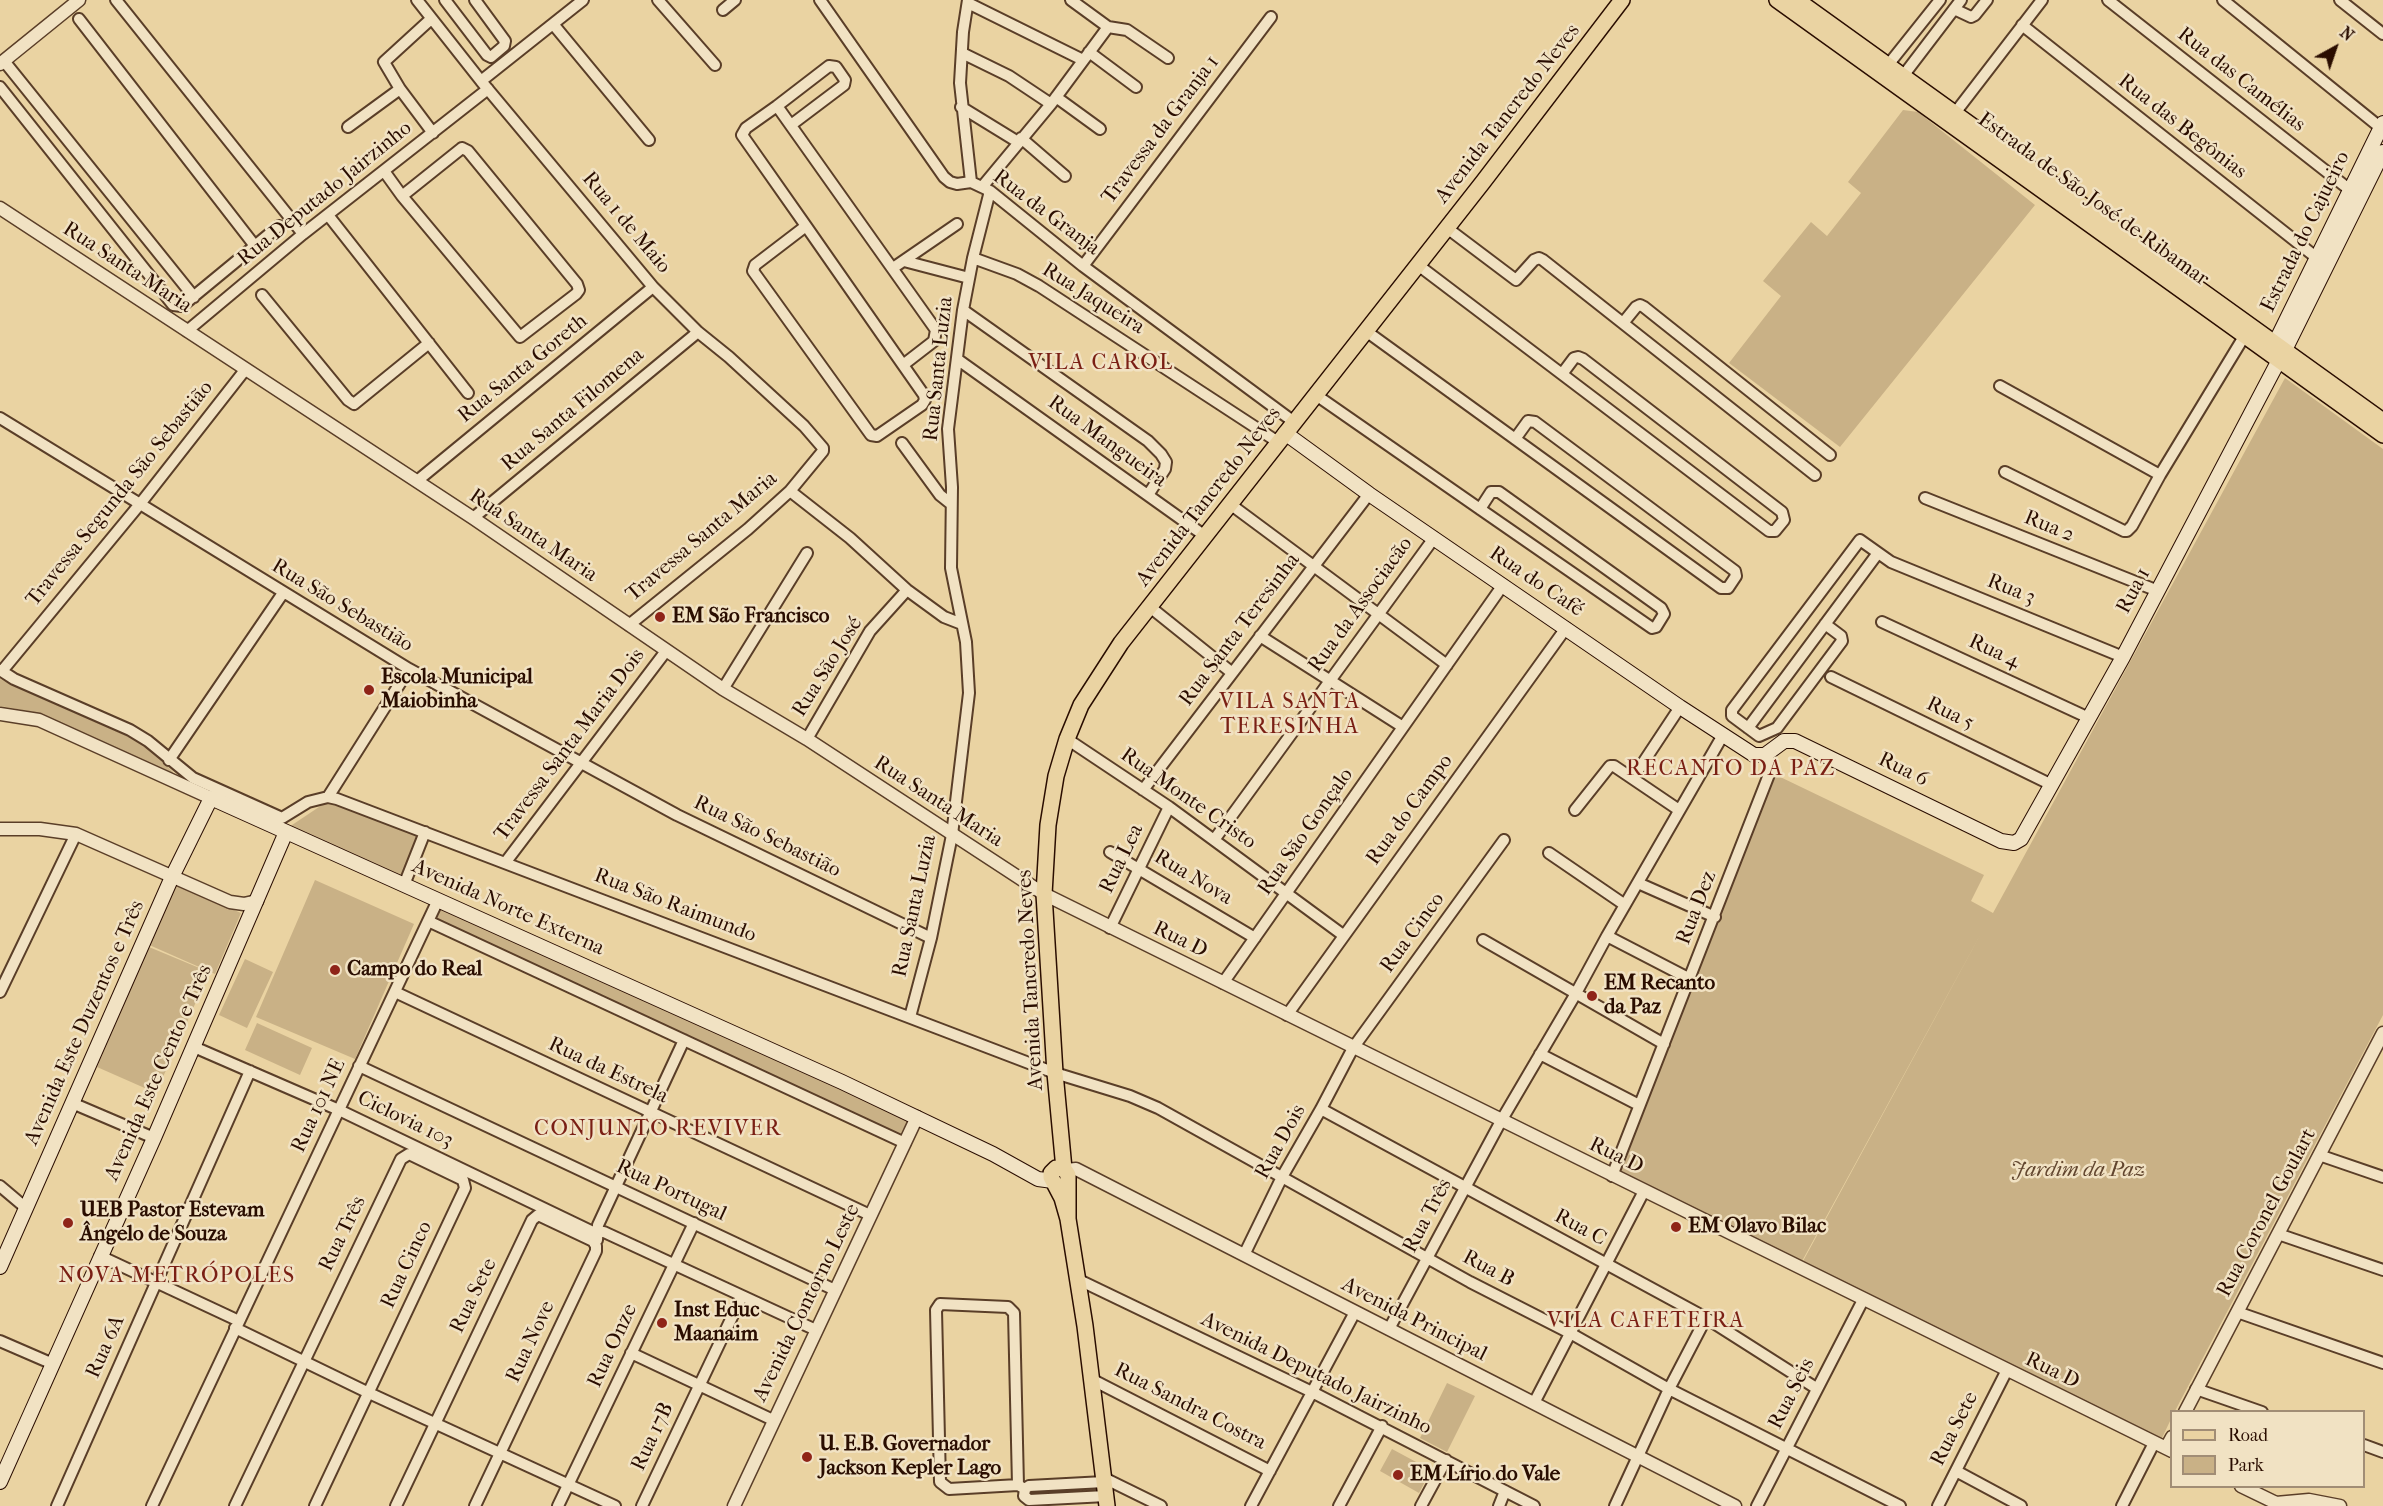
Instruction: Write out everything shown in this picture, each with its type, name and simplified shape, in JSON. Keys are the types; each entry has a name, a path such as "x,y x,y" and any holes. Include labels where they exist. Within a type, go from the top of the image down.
{"main road":[{"name":"Avenida Tancredo Neves","path":"1068,1219 1059,1174 1058,1102 1044,894 1048,825 1056,776 1067,739 1081,705 1094,682 1150,607 1447,228 1622,0"},
{"name":"Estrada de São José de Ribamar","path":"1777,0 2245,335 2280,351 2383,435"},
{"name":"Estrada de São José de Ribamar","path":"1797,0 2280,351 2383,421"},
{"name":"Estrada do Cajueiro","path":"2280,351 2317,258 2341,224 2350,190 2382,126"},
{"name":"Estrada do Cajueiro","path":"2280,351 2341,224 2383,152"},
{"name":"Rua 1","path":"2021,839 2124,657 2280,351"},
{"name":"Rua do Café","path":"1286,432 1369,494 1680,707 1755,755 1768,754"},
{"name":"Rua 6","path":"1768,754 1784,741 1795,741 2001,841 2014,843 2021,839"},
{"name":"Avenida Norte Externa","path":"211,798 282,826 404,885 917,1117 993,1154 1059,1174"},
{"name":"Avenida Este Duzentos e Três","path":"0,1267 172,877 211,798"},
{"name":"Avenida Este Cento e Três","path":"0,1482 257,901 282,826"},
{"name":"Avenida Tancredo Neves","path":"1059,1174 1079,1280 1105,1491"}],"street":[{"path":"79,0 2,62 194,297"},
{"path":"116,0 303,234"},
{"name":"Rua 1 de Maio","path":"417,0 653,287 698,332 729,357 804,426 822,444 823,451"},
{"path":"446,0 487,55 491,57 504,46 505,41 475,0"},
{"name":"Rua Deputado Jairzinho","path":"187,331 303,234 433,133 553,24 583,0"},
{"path":"658,0 715,65"},
{"path":"723,10 735,0"},
{"name":"Rua da Granja","path":"820,0 944,177 950,182 957,184 971,182 986,189 1286,432"},
{"path":"1071,0 1108,27 1126,30 1168,58"},
{"path":"1888,65 1940,0"},
{"path":"1903,76 1957,4 1971,17 1987,0"},
{"path":"1955,113 2042,0"},
{"name":"Rua das Camélias","path":"2108,0 2350,190"},
{"path":"2223,0 2382,126"},
{"path":"2340,0 2383,34"},
{"path":"971,182 961,107 962,53 968,1 1086,56 1136,87"},
{"name":"Travessa da Granja 1","path":"1083,266 1271,17"},
{"path":"431,19 384,61 400,89 433,133"},
{"path":"79,20 255,246"},
{"path":"553,24 649,140"},
{"name":"Rua das Begônias","path":"2022,26 2317,258"},
{"path":"986,189 1019,140 1053,101 1108,27"},
{"path":"962,53 1009,76 1100,129"},
{"path":"790,125 844,86 845,80 836,67 829,66 746,128 742,135 806,226 924,395 925,400 886,430 873,436 753,272 755,265 806,226"},
{"path":"0,87 167,300 178,307 194,297 279,226"},
{"path":"348,128 400,89"},
{"path":"777,106 936,330 934,341 903,365"},
{"path":"961,107 1019,140 1065,176"},
{"path":"384,171 402,196 520,337 525,336 579,290 468,151 462,148 458,150 402,196"},
{"name":"Rua Santa Luzia","path":"910,1017 931,938 951,835 969,693 968,660 951,568 950,503 952,487 948,429 963,310 986,189"},
{"name":"Rua Santa Maria","path":"0,208 473,518 723,689 807,739 1044,894"},
{"path":"328,215 468,393"},
{"path":"893,268 957,224"},
{"path":"1447,228 1512,279 1519,278 1534,260 1539,258 1543,260 1815,475"},
{"name":"Rua Jaqueira","path":"973,258 1017,274 1039,286 1286,432"},
{"path":"904,261 969,278"},
{"path":"1418,265 1769,531 1775,531 1784,520 1782,512 1583,359 1574,358 1562,374"},
{"name":"Rua Santa Goreth","path":"417,481 653,287"},
{"path":"262,296 348,400 354,404 429,343"},
{"path":"1623,323 1636,307 1640,305 1644,307 1830,455"},
{"path":"963,310 1148,441 1161,454 1166,462 1165,469 1148,495"},
{"path":"1366,331 1515,439 1721,588 1728,588 1736,576 1735,571 1536,422 1528,421 1515,439"},
{"name":"Rua Santa Filomena","path":"473,518 698,332"},
{"path":"2005,472 2124,531 2132,526 2160,475 2245,335"},
{"name":"Rua Mangueira","path":"957,359 1206,536"},
{"name":"Travessa Segunda São Sebastião","path":"1,671 140,504 245,370"},
{"path":"2000,386 2160,475"},
{"path":"1316,395 1480,509 1652,628 1656,627 1664,614 1661,608 1499,492 1491,492 1480,509"},
{"name":"Rua São Sebastião","path":"0,418 409,669 676,815 931,938"},
{"path":"902,443 940,495 950,503"},
{"name":"Travessa Santa Maria","path":"629,625 712,560 790,491 823,451"},
{"path":"790,491 850,538 907,590 944,617 962,624"},
{"name":"Rua Santa Teresinha","path":"1143,790 1369,494"},
{"name":"Rua 2","path":"1925,498 2158,591"},
{"path":"1230,504 1447,664"},
{"name":"Rua da Associacão","path":"1214,840 1434,538"},
{"name":"Rua 3","path":"1748,728 1731,713 1858,541 1862,541 1881,556 2124,657"},
{"path":"723,689 807,552"},
{"path":"1825,624 1842,639 1774,731 1759,736 1748,728 1825,624 1881,556"},
{"name":"Rua São Gonçalo","path":"1223,983 1503,585"},
{"name":"Rua São José","path":"807,739 870,631 907,590"},
{"path":"169,760 283,593"},
{"path":"1150,607 1232,672"},
{"name":"Rua 4","path":"1882,622 2089,718"},
{"name":"Rua do Campo","path":"1287,1015 1566,628"},
{"path":"1260,636 1403,727"},
{"name":"Travessa Santa Maria Dois","path":"505,863 579,762 666,651"},
{"path":"1,671 14,679 130,730 148,741 193,778 282,826 308,802 328,797 409,669"},
{"name":"Rua 5","path":"1832,677 2052,785"},
{"path":"1633,778 1680,707"},
{"name":"Avenida Norte Externa","path":"0,714 39,720 211,798"},
{"path":"1501,1121 1723,735"},
{"name":"Rua Monte Cristo","path":"1067,739 1168,807 1343,935"},
{"name":"Rua Dez","path":"1612,1176 1770,772 1768,754"},
{"path":"1575,810 1610,766 1614,766 1679,810"},
{"name":"Rua São Raimundo","path":"328,797 1055,1073"},
{"name":"Rua Lea","path":"1110,928 1168,807"},
{"path":"0,829 40,829 76,834 230,902 244,904 257,901"},
{"path":"404,885 425,832"},
{"path":"0,992 76,834"},
{"name":"Rua Cinco","path":"1353,1048 1504,840"},
{"name":"Rua Nova","path":"1110,852 1255,938"},
{"path":"1549,853 1625,906"},
{"path":"1638,883 1714,917"},
{"name":"Rua D","path":"1044,894 2007,1371 2166,1445"},
{"name":"Rua 101 NE","path":"152,1506 438,900"},
{"path":"428,921 905,1143"},
{"path":"1607,936 1690,979"},
{"path":"1483,940 1575,995 1664,1044"},
{"name":"Rua da Estrela","path":"395,992 870,1215"},
{"name":"Rua Coronel Goulart","path":"2186,1410 2319,1155 2378,1054 2383,1033"},
{"name":"Rua Nove","path":"475,1506 596,1246 598,1225 684,1040"},
{"name":"Ciclovia 103","path":"194,1047 339,1110 438,1163 597,1233 604,1232 816,1330"},
{"name":"Rua Dois","path":"1244,1255 1282,1177 1353,1048"},
{"path":"1540,1054 1639,1105"},
{"name":"Rua Portugal","path":"359,1066 835,1290"},
{"name":"Rua 6A","path":"57,1506 250,1071"},
{"name":"Rua B","path":"1055,1073 1130,1096 1158,1108 1427,1258 1570,1333 1669,1389 1900,1506"},
{"path":"72,1103 154,1138"},
{"name":"Rua C","path":"1321,1109 1706,1318 1816,1388"},
{"name":"Avenida Contorno Leste","path":"734,1506 917,1117"},
{"name":"Rua Três","path":"1389,1329 1501,1121"},
{"name":"Rua Três","path":"235,1506 401,1159 410,1154 438,1163"},
{"path":"2319,1155 2383,1177"},
{"name":"Rua Cinco","path":"315,1506 465,1188 463,1180 438,1163"},
{"name":"Avenida Principal","path":"1059,1174 1244,1255 1735,1506"},
{"path":"0,1186 26,1208"},
{"path":"1534,1403 1644,1191"},
{"name":"Rua Sete","path":"396,1506 532,1220 538,1215 593,1241 596,1246"},
{"name":"Rua Onze","path":"558,1506 694,1223"},
{"path":"2278,1234 2383,1270"},
{"path":"100,1256 156,1282 304,1362 615,1506"},
{"name":"Avenida Deputado Jairzinho","path":"1079,1280 1382,1426 1534,1506"},
{"name":"Rua 17B","path":"642,1506 742,1296"},
{"name":"Rua Seis","path":"1757,1506 1863,1300"},
{"path":"1105,1491 1051,1502 1029,1500 1024,1496 1022,1487 1014,1313 1008,1307 940,1304 936,1310 940,1482 949,1489 1022,1487 1029,1486 1105,1491 1161,1506"},
{"path":"1251,1506 1355,1312"},
{"path":"2237,1312 2383,1363"},
{"path":"1615,1506 1669,1389 1706,1318"},
{"path":"0,1341 53,1364"},
{"path":"631,1353 773,1420"},
{"name":"Rua Sete","path":"1938,1506 2007,1371"},
{"name":"Rua Sandra Costra","path":"1091,1379 1270,1471"},
{"path":"2196,1389 2256,1410"},
{"path":"1340,1506 1382,1426"},
{"path":"2122,1506 2166,1445"},
{"path":"2365,1445 2383,1452"},
{"path":"1421,1506 1446,1460"},
{"path":"1956,1472 2021,1506"},
{"path":"2245,1488 2280,1505 2309,1500 2340,1506"},
{"path":"1498,1506 1505,1491"}],"green space":[{"path":"1903,110 1918,112 2035,205 1840,447 1729,363 1781,296 1763,281 1811,222 1827,236 1861,193 1848,182"},
{"name":"Jardim da Paz","path":"2285,378 2383,449 2383,1015 2176,1410 2170,1410 2170,1421 2162,1438 1802,1263 1984,928 1801,1263 1616,1173 1774,774 1984,875 1971,901 1993,913"},
{"path":"0,679 138,741 173,772 172,775 34,712 0,706"},
{"path":"328,801 419,837 404,877 289,827"},
{"name":"Campo do Real","path":"315,880 414,924 355,1059 256,1017"},
{"path":"173,884 241,913 215,974 147,944"},
{"path":"441,907 909,1118 900,1135 435,921"},
{"path":"149,947 209,972 156,1093 97,1067"},
{"path":"245,959 273,972 247,1028 219,1015"},
{"path":"257,1023 312,1048 300,1075 245,1050"},
{"path":"1447,1383 1475,1396 1447,1452 1420,1438"},
{"path":"1392,1449 1431,1470 1419,1493 1380,1471"}],"place":[{"name":"EM São Francisco","path":"660,617"},
{"name":"Escola Municipal Maiobinha","path":"369,690"},
{"name":"Campo do Real","path":"335,970"},
{"name":"EM Recanto da Paz","path":"1592,996"},
{"name":"UEB Pastor Estevam Ângelo de Souza","path":"68,1223"},
{"name":"EM Olavo Bilac","path":"1676,1227"},
{"name":"Inst Educ Maanaim","path":"662,1323"},
{"name":"U. E.B. Governador Jackson Kepler Lago","path":"807,1457"},
{"name":"EM Lírio do Vale","path":"1398,1475"}],"district":[{"name":"VILA CAROL","path":"1101,364"},
{"name":"VILA SANTA TERESINHA","path":"1290,716"},
{"name":"RECANTO DA PAZ","path":"1731,770"},
{"name":"CONJUNTO REVIVER","path":"658,1130"},
{"name":"NOVA METRÓPOLES","path":"177,1277"},
{"name":"VILA CAFETEIRA","path":"1646,1322"}]}
